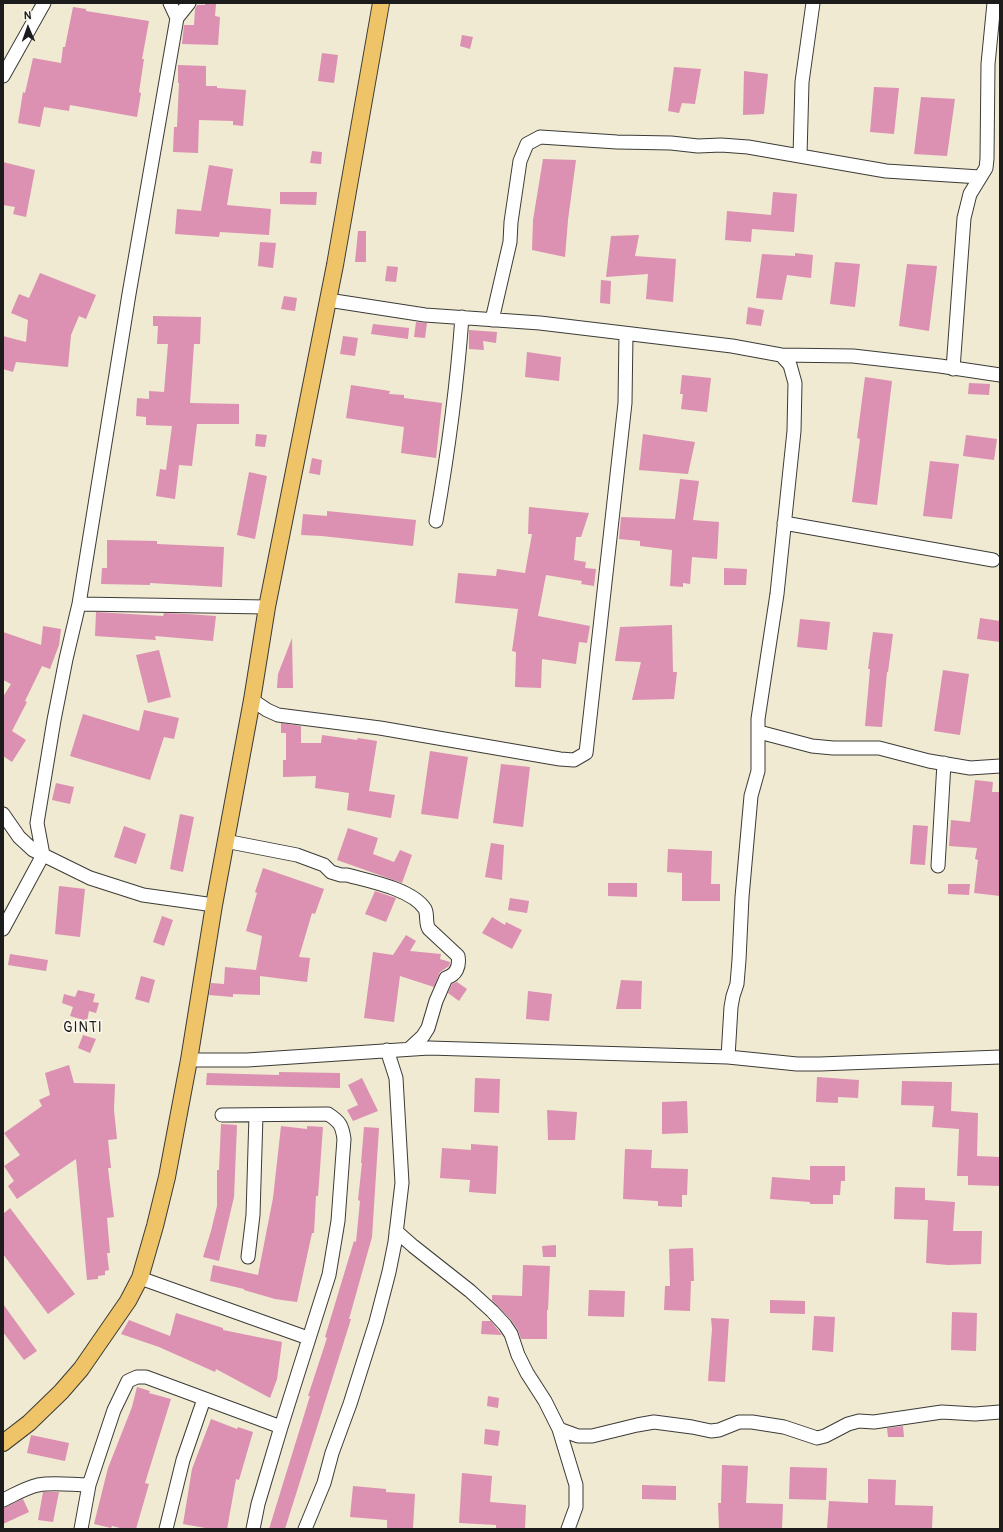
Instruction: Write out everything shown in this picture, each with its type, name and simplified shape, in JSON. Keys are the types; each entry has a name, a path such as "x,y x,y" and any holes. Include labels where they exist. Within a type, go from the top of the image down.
{"main road":[{"path":"3,1443 28,1423 61,1392 81,1369 128,1301 140,1278 167,1177 189,1060 225,841 252,700 267,607 328,300 381,3"}],"street":[{"path":"3,76 7,60 44,3"},
{"path":"170,3 177,18"},
{"path":"3,929 43,855 37,823 54,720 79,604 129,294 177,18 189,3"},
{"path":"800,156 802,82 813,3"},
{"path":"953,369 964,218 970,194 986,168 988,64 994,3"},
{"path":"492,320 510,242 511,222 520,161 527,144 540,137 546,136 698,146 721,145 748,147 886,171 980,177"},
{"path":"328,300 425,315 540,323 732,346 781,355 853,356 891,360 1000,376"},
{"path":"436,521 449,443 462,318"},
{"path":"252,700 278,715 380,728 560,760 574,760 586,753 625,403 626,334"},
{"path":"728,1056 731,1007 737,984 742,897 751,796 758,771 758,719 777,594 794,431 795,383 790,365 781,355"},
{"path":"784,523 993,560"},
{"path":"79,604 267,607"},
{"path":"759,732 812,746 834,748 879,748 970,768 1000,766"},
{"path":"938,866 944,763"},
{"path":"3,814 19,837 33,850 90,878 144,895 214,906"},
{"path":"19,837 37,823"},
{"path":"225,841 297,855 324,865 331,872 347,875 405,892 417,899 427,912 426,925 458,956 459,960 456,973 446,978 436,1001 428,1028 423,1036 409,1049"},
{"path":"189,1060 247,1060 387,1050 465,1048 728,1056 797,1064 1000,1057"},
{"path":"305,1529 324,1483 332,1454 350,1404 376,1322 389,1272 402,1183 396,1078 387,1050"},
{"path":"222,1115 328,1114 338,1120 342,1127 344,1139 338,1221 329,1274 280,1427 258,1504 253,1529"},
{"path":"248,1257 253,1215 256,1115"},
{"path":"396,1231 470,1291 505,1325 511,1334 518,1355 527,1373 545,1401 559,1428 576,1485 576,1507 568,1529"},
{"path":"140,1278 308,1338"},
{"path":"80,1529 89,1485 114,1410 128,1381 137,1377 146,1377 280,1427"},
{"path":"166,1529 183,1460 204,1399"},
{"path":"559,1428 578,1436 592,1436 654,1422 711,1431 719,1430 740,1422 752,1422 784,1427 817,1438 825,1436 848,1424 859,1421 874,1422 942,1412 975,1414 1000,1412"},
{"path":"3,1500 23,1490 38,1485 89,1485"}],"building":[{"path":"205,3 216,4 215,16 220,17 218,45 182,44 184,25 194,25 195,9 197,5 205,5"},
{"path":"73,7 86,9 86,11 149,21 142,59 144,59 137,117 70,105 69,111 44,107 40,127 18,123 23,92 25,93 33,58 61,63 63,47 65,47"},
{"path":"462,35 473,37 470,49 460,46"},
{"path":"322,53 338,55 334,83 318,81"},
{"path":"178,65 206,66 206,86 246,90 243,126 233,125 233,121 199,120 198,153 173,152 174,127 177,127 179,83"},
{"path":"674,67 701,69 695,104 682,103 679,113 668,111"},
{"path":"744,71 768,74 764,114 743,115"},
{"path":"874,87 899,88 894,134 870,132"},
{"path":"921,97 955,99 947,156 914,154"},
{"path":"312,151 322,152 321,164 310,163"},
{"path":"543,159 576,160 565,257 532,250 533,220"},
{"path":"3,162 35,170 26,217 13,214 15,207 3,205"},
{"path":"209,165 233,169 227,205 271,209 269,235 220,232 219,237 175,234 177,209 201,211"},
{"path":"280,192 317,192 316,205 280,204"},
{"path":"773,192 797,194 794,232 752,229 751,242 725,240 727,211 771,215"},
{"path":"358,231 366,231 366,262 355,262"},
{"path":"639,235 635,256 676,259 673,302 646,299 648,274 606,277 611,236"},
{"path":"260,242 276,243 273,268 258,266"},
{"path":"795,253 813,255 811,278 787,275 782,300 756,298 762,254 795,256"},
{"path":"835,262 860,264 855,307 830,304"},
{"path":"907,264 937,266 929,331 899,326"},
{"path":"387,266 398,267 396,282 385,281"},
{"path":"40,273 96,295 86,319 79,316 71,335 68,367 16,362 13,372 3,369 3,336 26,342 28,320 11,313 19,294 29,298"},
{"path":"601,280 611,281 610,304 600,303"},
{"path":"284,296 297,298 295,311 281,309"},
{"path":"748,307 764,310 761,326 746,324"},
{"path":"153,316 201,317 200,344 194,344 190,403 239,404 239,424 197,424 192,466 179,465 175,499 156,496 160,469 166,470 172,426 146,425 146,417 136,416 137,398 149,399 149,391 164,392 168,344 157,344 158,326 153,326"},
{"path":"416,322 427,323 425,338 414,337"},
{"path":"373,324 409,328 408,339 371,334"},
{"path":"469,330 497,332 496,343 483,341 484,350 469,349"},
{"path":"343,336 358,338 355,356 340,354"},
{"path":"527,352 561,357 559,381 525,377"},
{"path":"682,375 711,378 707,412 681,409 683,394 680,394"},
{"path":"865,377 892,381 877,505 852,502 860,439 857,438"},
{"path":"969,383 990,384 989,395 968,394"},
{"path":"351,385 390,391 389,394 404,395 404,398 442,403 436,458 401,453 404,427 346,418"},
{"path":"256,434 267,435 265,447 255,446"},
{"path":"643,434 695,442 688,474 639,470"},
{"path":"966,435 997,439 994,460 963,456"},
{"path":"312,458 322,460 320,475 309,473"},
{"path":"930,461 959,464 952,519 923,516"},
{"path":"249,472 267,476 255,539 237,535"},
{"path":"680,479 699,481 693,520 719,522 717,559 692,557 690,584 683,583 683,587 670,586 672,550 640,546 640,541 619,539 621,517 675,519"},
{"path":"529,507 589,513 581,537 576,537 574,560 586,562 585,568 596,569 594,586 581,584 582,581 546,575 538,616 590,626 587,643 579,642 576,664 542,659 541,688 515,687 516,652 512,651 518,609 455,603 458,573 496,576 497,569 525,573 532,534 528,534"},
{"path":"327,511 416,520 413,546 301,535 303,514 327,516"},
{"path":"107,540 157,541 157,544 224,547 222,587 150,583 150,585 101,584 102,568 107,568"},
{"path":"724,568 747,569 746,585 724,585"},
{"path":"96,612 163,616 164,613 216,616 213,641 155,636 156,640 95,636"},
{"path":"980,618 1000,621 1000,642 977,639"},
{"path":"800,619 830,622 827,650 797,647"},
{"path":"672,625 673,672 677,672 674,699 632,700 641,662 615,661 620,627"},
{"path":"43,626 61,629 59,645 50,669 42,666 25,701 27,702 12,731 26,740 12,762 3,756 3,697 11,684 3,680 3,632 41,645"},
{"path":"873,632 893,634 887,672 882,727 865,726 870,669 868,669"},
{"path":"292,638 293,688 277,688 278,674"},
{"path":"159,650 171,697 148,703 136,655"},
{"path":"943,670 969,674 960,735 934,731"},
{"path":"144,710 179,718 174,739 164,737 150,780 70,756 83,714 139,731"},
{"path":"281,723 301,726 301,743 321,743 322,735 377,741 369,791 395,795 391,818 347,810 349,793 315,788 316,776 283,777 283,760 286,760 286,733 281,733"},
{"path":"430,751 468,757 458,819 421,814"},
{"path":"501,764 530,767 523,827 493,823"},
{"path":"975,780 993,782 992,792 1000,792 1000,896 974,893 978,860 975,859 977,848 949,846 951,820 970,822"},
{"path":"56,783 74,787 70,804 52,800"},
{"path":"180,814 194,817 183,872 170,869"},
{"path":"913,825 928,826 925,865 910,864"},
{"path":"124,826 146,834 136,864 114,857"},
{"path":"348,828 378,838 373,854 394,862 400,850 412,855 402,883 337,860"},
{"path":"491,843 504,845 502,880 485,877"},
{"path":"668,849 712,851 711,884 720,884 720,901 682,901 682,873 667,872"},
{"path":"263,868 324,889 315,914 312,913 299,957 310,958 307,982 260,976 260,995 233,994 233,997 209,995 211,983 224,984 225,967 256,970 262,936 246,931 257,893 255,892"},
{"path":"608,883 637,883 637,897 608,896"},
{"path":"948,884 970,884 969,895 948,894"},
{"path":"59,886 85,889 80,937 55,934"},
{"path":"375,891 396,898 386,922 365,914"},
{"path":"510,898 529,901 527,913 508,910"},
{"path":"162,916 173,920 164,946 153,942"},
{"path":"492,917 505,925 506,922 522,930 512,949 482,933"},
{"path":"406,935 416,941 410,951 441,954 440,959 450,962 449,966 440,972 434,987 400,976 394,1022 364,1018 373,952 393,955"},
{"path":"10,954 48,960 46,971 8,965"},
{"path":"141,976 155,980 149,1003 135,999"},
{"path":"621,980 642,981 641,1009 616,1009"},
{"path":"457,982 467,989 459,1001 448,993 452,984"},
{"path":"78,990 95,994 93,1002 99,1003 96,1013 89,1011 87,1021 70,1016 73,1007 62,1003 64,994 75,997"},
{"path":"528,991 552,994 549,1021 526,1019"},
{"path":"83,1035 96,1039 90,1053 78,1048"},
{"path":"69,1065 74,1083 115,1084 114,1110 117,1139 108,1140 111,1168 108,1168 114,1217 107,1218 110,1253 107,1253 109,1270 105,1271 105,1275 98,1276 98,1279 87,1280 76,1159 17,1199 8,1186 14,1181 4,1166 20,1155 4,1133 42,1106 39,1100 50,1095 45,1073"},
{"path":"279,1072 340,1073 340,1088 206,1085 207,1073 279,1075"},
{"path":"817,1077 859,1080 858,1098 838,1097 838,1103 816,1102"},
{"path":"362,1078 378,1111 353,1121 347,1110 358,1105 348,1085"},
{"path":"475,1078 500,1079 499,1113 474,1112"},
{"path":"902,1081 952,1082 951,1111 978,1113 977,1156 1000,1157 1000,1186 968,1185 968,1176 957,1176 959,1129 932,1127 934,1106 901,1105"},
{"path":"687,1101 688,1133 662,1134 662,1102"},
{"path":"547,1110 577,1112 575,1140 548,1140"},
{"path":"221,1124 237,1125 234,1197 219,1261 203,1257 217,1206 217,1170 219,1170"},
{"path":"281,1126 307,1129 307,1126 323,1127 314,1233 312,1233 297,1302 275,1299 244,1289 210,1281 213,1265 258,1275 273,1198"},
{"path":"364,1127 379,1128 372,1237 349,1319 351,1319 285,1529 269,1529 310,1396 308,1396 327,1338 325,1337 354,1241 356,1242"},
{"path":"471,1144 498,1146 496,1194 469,1192 470,1180 440,1178 442,1148 471,1150"},
{"path":"625,1149 652,1150 651,1168 688,1169 687,1195 682,1195 682,1207 658,1206 658,1201 623,1199"},
{"path":"810,1166 845,1166 845,1181 841,1181 840,1195 833,1195 833,1204 810,1204 810,1202 770,1199 772,1177 810,1180"},
{"path":"895,1187 925,1188 925,1200 955,1202 953,1231 982,1231 981,1264 948,1265 926,1263 928,1220 894,1219"},
{"path":"10,1208 75,1294 48,1314 3,1254 3,1214"},
{"path":"556,1245 556,1257 543,1257 542,1246"},
{"path":"693,1248 694,1281 691,1281 690,1311 664,1310 665,1286 670,1286 669,1249"},
{"path":"523,1265 550,1266 547,1339 521,1339 518,1330 512,1321 492,1300 492,1295 522,1296"},
{"path":"589,1290 625,1291 624,1317 588,1316"},
{"path":"770,1300 805,1301 805,1314 770,1313"},
{"path":"3,1304 37,1351 24,1360 3,1332"},
{"path":"952,1312 977,1313 976,1351 951,1350"},
{"path":"176,1313 223,1328 223,1330 282,1342 277,1379 270,1398 216,1369 215,1372 159,1347 121,1334 129,1320 170,1336"},
{"path":"814,1316 835,1317 833,1352 812,1350"},
{"path":"711,1318 729,1319 725,1382 708,1381 712,1329"},
{"path":"482,1321 491,1321 502,1335 481,1334"},
{"path":"137,1387 150,1391 149,1393 171,1399 145,1483 149,1484 136,1529 124,1529 112,1526 111,1528 94,1524 108,1468 132,1407"},
{"path":"488,1396 499,1398 498,1408 487,1406"},
{"path":"211,1419 237,1429 238,1427 253,1432 239,1480 236,1479 227,1529 211,1529 183,1524 192,1469"},
{"path":"903,1426 904,1437 888,1437 887,1428"},
{"path":"485,1429 500,1431 498,1446 484,1444"},
{"path":"31,1435 69,1443 65,1461 27,1453"},
{"path":"722,1465 748,1466 746,1503 783,1504 782,1529 719,1529 718,1503 721,1503"},
{"path":"790,1467 827,1468 826,1500 789,1499"},
{"path":"462,1473 492,1476 490,1502 526,1505 525,1529 496,1529 496,1525 459,1523"},
{"path":"868,1479 896,1480 895,1505 933,1506 932,1529 827,1529 829,1501 868,1503"},
{"path":"642,1485 676,1486 676,1500 642,1499"},
{"path":"353,1486 386,1489 386,1492 415,1494 413,1529 387,1529 387,1520 350,1517"},
{"path":"43,1492 59,1492 53,1522 38,1520"},
{"path":"23,1499 29,1512 3,1524 3,1508"}],"district":[{"name":"GINTI","path":"83,1028"}]}
